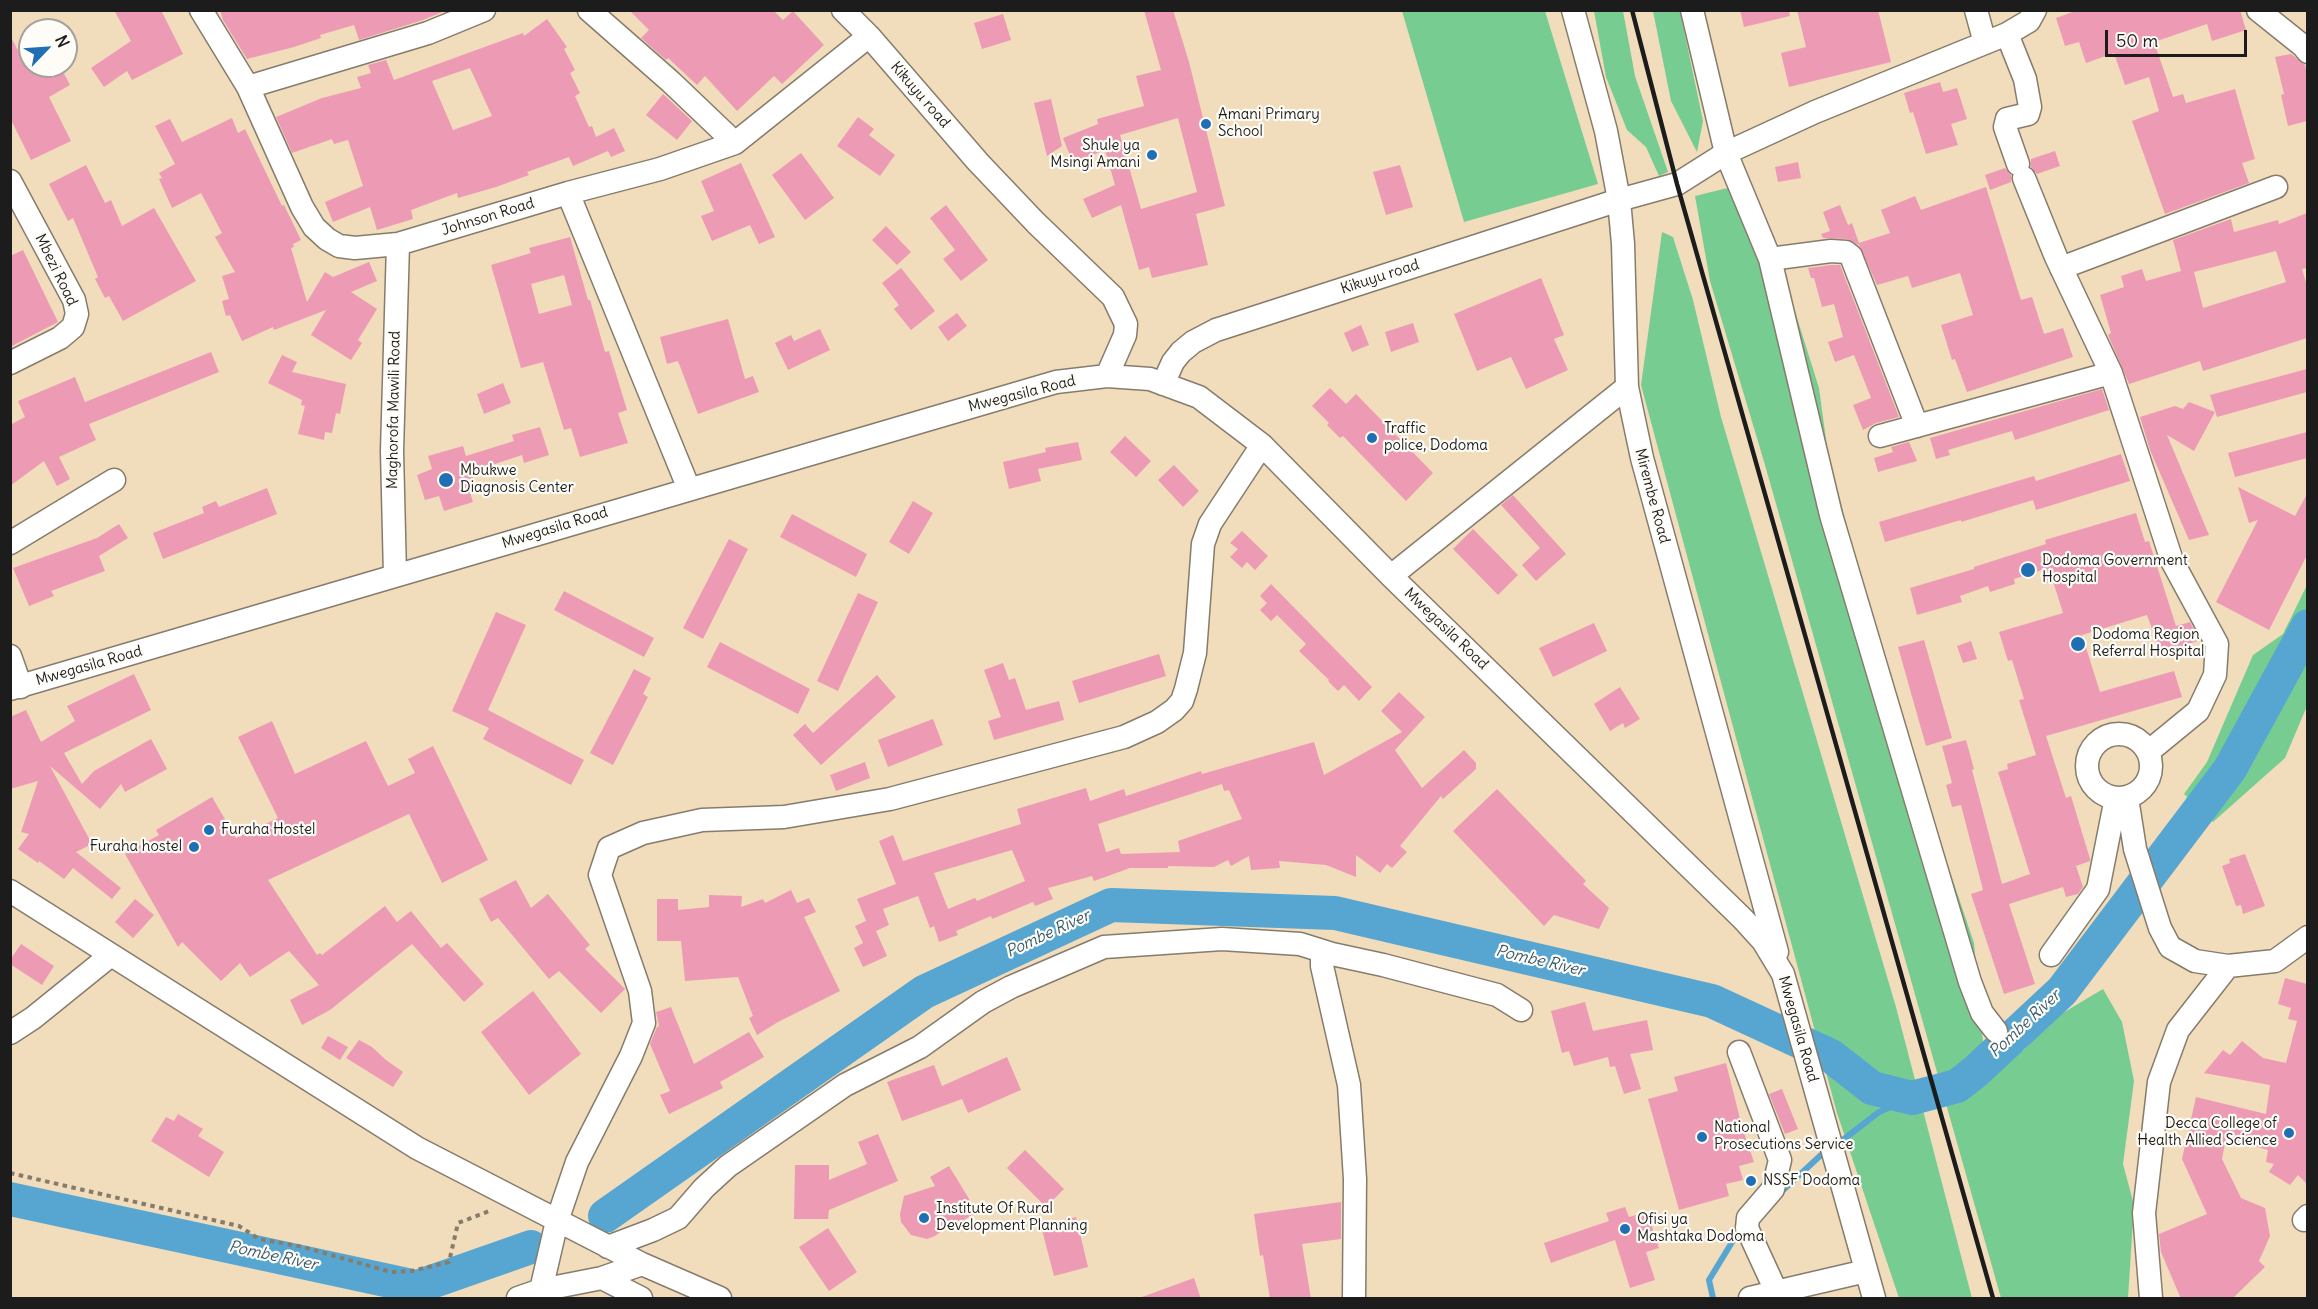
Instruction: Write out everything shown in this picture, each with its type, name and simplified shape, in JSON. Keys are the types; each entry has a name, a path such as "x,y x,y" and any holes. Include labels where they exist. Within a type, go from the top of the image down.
{"street":[{"name":"Johnson Road","path":"201,10 248,87 302,207 314,227 339,246 355,248 398,244 568,193 660,169 735,143 869,36"},
{"path":"248,87 428,33 484,10"},
{"path":"589,10 671,82 735,143"},
{"name":"Kikuyu road","path":"843,10 869,36 978,162 1036,223 1113,297 1126,324 1125,335 1107,376"},
{"name":"Mirembe Road","path":"1573,10 1606,131 1619,200 1623,244 1627,387 1645,470 1783,974"},
{"path":"1692,10 1726,153 1770,259 1831,515 1970,982 1982,1013 1996,1031"},
{"path":"1976,10 1985,43"},
{"name":"Kikuyu road","path":"1163,384 1173,362 1181,352 1193,342 1216,330 1619,200 1677,184 1726,153 1815,112 2007,34 2029,21 2035,10"},
{"path":"2258,10 2303,46 2307,52"},
{"path":"2007,34 2025,79 2030,107 2028,114 2007,119 2005,127 2061,268 2111,373 2172,561 2217,644 2215,675 2198,711 2148,752"},
{"name":"Mbezi Road","path":"10,181 74,300 77,314 73,327 60,338 10,363"},
{"path":"2061,268 2276,187"},
{"path":"568,193 688,489"},
{"name":"Maghorofa Mawili Road","path":"395,576 392,452 398,244"},
{"path":"1770,259 1831,251 1846,252 1851,256 1917,426"},
{"path":"1880,436 2111,373"},
{"name":"Mwegasila Road","path":"16,688 1056,382 1107,376 1150,379 1199,397 1262,445 1391,576 1763,941 1783,974 1874,1299"},
{"path":"1391,576 1627,387"},
{"path":"541,1290 557,1221 577,1162 632,1056 644,1023 640,991 600,875 609,848 643,833 702,820 784,817 890,799 1124,737 1157,722 1178,705 1186,689 1195,653 1203,544 1210,524 1262,445"},
{"path":"10,543 114,480"},
{"path":"10,656 16,688"},
{"path":"2122,733 2133,736 2148,752 2151,763 2150,774 2146,785 2138,793 2121,798 2105,795 2096,789 2090,780 2086,768 2087,757 2092,747 2100,739 2110,734 2122,733"},
{"path":"2121,798 2156,916 2170,947 2195,961 2228,966 2275,961 2307,937"},
{"path":"2051,955 2098,888 2121,798"},
{"path":"10,891 417,1148 642,1264 720,1299"},
{"path":"608,1247 660,1228 678,1218 704,1188 728,1166 845,1085 920,1047 983,1002 1011,987 1104,946 1222,939 1300,944 1497,995 1521,1010"},
{"path":"1322,951 1322,966 1349,1085 1355,1179 1354,1299"},
{"path":"10,1033 33,1018 111,955"},
{"path":"2151,1299 2144,1213 2159,1082 2178,1030 2228,966"},
{"path":"1739,1052 1780,1160 1778,1177 1773,1189 1748,1218 1747,1228 1776,1291"},
{"path":"518,1299 541,1290 602,1278 642,1264"},
{"path":"1750,1299 1866,1271"},
{"path":"602,1278 641,1299"}],"path":[{"path":"10,1173 239,1226 259,1239 303,1247 391,1272 412,1271 449,1262 458,1223 517,1200"}],"green space":[{"path":"1402,11 1545,11 1598,184 1464,222"},
{"path":"1594,11 1623,11 1635,76 1668,172 1659,176 1646,147 1627,130 1606,77"},
{"path":"1653,11 1680,11 1703,121 1697,152 1671,101"},
{"path":"1744,184 1774,236 1819,388 1828,454 1895,708 1974,943 1983,1042 2023,1051 2056,1017 2103,989 2122,1022 2134,1081 2123,1164 2134,1205 2128,1298 2001,1298 1765,465 1710,281 1695,196"},
{"path":"1662,232 1673,237 1693,300 1721,417 1896,1007 1972,1298 1899,1298 1837,1113 1641,385"},
{"path":"2307,585 2307,706 2285,758 2213,822 2184,794 2207,762 2253,655 2283,634"}],"building":[{"path":"114,10 161,10 183,54 132,80 127,71 104,87 91,68 131,41"},
{"path":"220,10 447,10 359,40 354,25 320,35 321,38 294,47 247,59 223,20"},
{"path":"629,10 773,10 783,20 793,11 824,45 782,84 774,76 737,111 705,76 697,85 668,58 666,60 641,38 649,30"},
{"path":"1144,10 1173,10 1189,62 1225,206 1196,214 1208,265 1152,278 1149,267 1139,270 1121,205 1092,218 1083,199 1115,185 1105,150 1073,163 1063,138 1098,124 1097,119 1144,106 1136,76 1161,70","holes":["1178,118 1197,192 1141,209 1120,135"]},
{"path":"1740,10 1789,10 1790,16 1744,27"},
{"path":"1797,10 1878,10 1891,62 1789,87 1781,53 1806,47"},
{"path":"2078,10 2240,10 2246,30 2212,41 2207,24 2154,42 2173,97 2183,94 2186,103 2235,89 2255,159 2242,163 2249,183 2165,214 2132,121 2159,111 2149,77 2125,85 2114,53 2086,63 2079,42 2065,46 2056,18"},
{"path":"1003,14 1011,40 982,49 974,23"},
{"path":"547,19 567,47 564,49 575,70 570,73 580,93 575,96 589,127 592,126 596,137 614,128 625,151 611,157 608,151 573,166 569,157 527,172 529,175 496,187 458,198 457,193 411,210 413,219 377,230 370,207 333,222 325,202 363,186 348,140 334,144 332,139 292,153 276,117 322,98 361,88 357,77 371,73 368,65 386,60 394,80 523,33 524,36","holes":["470,68 492,116 453,130 432,81"]},
{"path":"10,35 18,50 18,78 66,78 70,85 49,97 71,141 31,160 10,118"},
{"path":"2291,54 2305,65 2307,121 2288,126 2281,95 2284,94 2275,57"},
{"path":"1940,82 1943,92 1957,88 1967,119 1951,124 1958,145 1926,154 1913,112 1910,113 1904,93"},
{"path":"663,94 692,121 677,140 646,115"},
{"path":"1051,99 1062,146 1047,156 1034,103"},
{"path":"858,117 874,129 869,135 895,155 880,176 837,146"},
{"path":"232,118 238,133 245,129 301,240 293,244 294,247 291,248 307,302 325,272 333,277 369,262 377,281 351,292 377,309 358,340 362,343 351,360 311,335 326,310 274,330 273,327 242,341 230,315 226,316 222,301 229,299 222,276 235,272 215,237 222,233 201,193 172,208 159,179 162,178 159,173 175,164 155,126 170,119 182,142"},
{"path":"2055,151 2060,166 2037,174 2031,167 2031,159"},
{"path":"801,153 834,198 805,220 772,175"},
{"path":"1798,162 1801,178 1778,182 1775,167"},
{"path":"741,163 775,237 759,244 750,225 712,241 701,216 714,211 701,181"},
{"path":"86,165 105,203 111,200 122,226 154,208 196,281 123,321 109,296 105,298 95,279 98,277 73,218 68,221 49,184"},
{"path":"1400,165 1413,207 1386,215 1373,172"},
{"path":"2005,168 2011,175 2011,182 1990,190 1985,175"},
{"path":"1986,187 2021,300 2032,297 2044,334 2063,328 2073,357 1967,392 1955,359 1952,360 1941,325 1973,315 1960,273 1912,288 1908,276 1877,285 1859,245 1847,239 1823,238 1821,234 1830,231 1823,212 1840,205 1848,225 1852,223 1859,243 1890,233 1881,210 1915,196 1921,210"},
{"path":"946,205 988,260 961,281 943,259 955,250 930,218"},
{"path":"2307,213 2307,268 2302,269 2307,286 2307,338 2203,371 2200,361 2129,384 2108,335 2111,333 2100,295 2124,287 2121,276 2142,269 2146,281 2181,271 2173,240 2231,219 2234,232 2278,220 2279,224","holes":["2276,251 2286,282 2203,308 2194,272"]},
{"path":"886,226 911,252 897,265 872,240"},
{"path":"570,237 605,352 609,351 627,410 618,413 628,443 580,457 571,428 564,430 543,362 521,368 491,265 531,253 529,248","holes":["564,275 572,305 539,314 531,284"]},
{"path":"23,250 58,322 10,347 10,256"},
{"path":"1840,265 1899,417 1876,423 1863,430 1853,405 1871,398 1854,355 1835,362 1828,342 1843,337 1834,304 1822,307 1814,278 1811,278 1808,268"},
{"path":"901,268 935,311 911,330 894,309 899,305 882,283"},
{"path":"1541,278 1564,335 1554,339 1568,370 1526,389 1511,357 1477,371 1454,314"},
{"path":"957,313 967,326 948,341 938,327"},
{"path":"728,319 745,379 753,376 759,392 698,414 678,361 667,364 660,337"},
{"path":"1413,323 1419,342 1391,352 1385,332"},
{"path":"1361,325 1369,345 1352,352 1344,333"},
{"path":"820,329 830,350 788,370 775,343 791,335 794,341"},
{"path":"211,352 219,372 89,424 96,440 59,457 70,479 57,486 44,461 10,486 10,425 25,417 18,401 75,377 85,402"},
{"path":"282,355 297,362 292,372 346,384 340,414 336,413 332,433 325,432 324,440 298,434 305,406 301,405 302,400 268,383"},
{"path":"2307,369 2307,392 2217,417 2210,395"},
{"path":"503,383 511,403 484,414 477,394"},
{"path":"1330,388 1346,404 1356,394 1433,473 1406,501 1343,436 1340,438 1327,425 1329,423 1312,406"},
{"path":"2102,389 2109,410 2015,440 2012,431 1948,450 1950,455 1936,459 1930,438"},
{"path":"2189,402 2215,412 2194,451 2167,435 2209,535 2189,540 2150,450 2140,417 2175,406 2183,409"},
{"path":"540,427 549,455 524,463 522,455 471,472 473,478 466,480 473,502 444,511 439,496 425,500 417,475 432,469 428,456 463,446 466,456 514,441 512,435"},
{"path":"2307,432 2307,458 2235,477 2228,453"},
{"path":"1125,436 1151,461 1136,477 1110,452"},
{"path":"1078,442 1082,460 1038,469 1041,481 1009,489 1003,462 1046,452 1045,448"},
{"path":"1909,442 1917,461 1878,472 1874,458 1893,452 1891,447"},
{"path":"2121,454 2130,481 2036,510 2033,500 1885,542 1879,522 2034,476 2036,481"},
{"path":"1174,465 1199,491 1183,507 1158,480"},
{"path":"2238,487 2295,516 2307,494 2307,555 2269,630 2216,602 2258,520 2249,523"},
{"path":"267,488 277,514 163,559 153,533 204,513 202,507 216,501 219,507"},
{"path":"1513,495 1566,554 1536,581 1522,565 1540,548 1501,505"},
{"path":"913,501 933,513 909,554 889,542"},
{"path":"2136,513 2145,542 2149,541 2176,626 2190,622 2200,640 2161,654 2147,615 2082,635 2100,692 2174,671 2182,697 2046,736 2066,798 2071,796 2090,861 2076,866 2083,887 2078,894 2066,897 2063,887 2009,904 2035,984 2004,994 1971,894 1983,890 1961,805 1952,807 1946,785 1952,783 1942,746 1966,740 2002,884 2030,874 1998,772 2008,769 2007,764 2036,755 2019,700 2024,699 2012,660 2008,661 1999,632 2063,613 2053,581 2046,583 2042,570 2014,579 2015,584 1990,592 1988,586 1960,596 1962,602 1917,615 1910,588 2046,544 2045,540"},
{"path":"792,514 867,554 856,577 780,537"},
{"path":"119,524 128,538 99,556 105,571 51,591 54,596 29,606 13,568 97,538"},
{"path":"1473,529 1518,575 1498,595 1453,549"},
{"path":"1242,531 1268,556 1255,570 1247,562 1242,568 1230,557 1238,549 1230,543"},
{"path":"729,539 748,549 703,639 683,628"},
{"path":"1271,584 1372,687 1359,701 1344,685 1338,691 1299,651 1306,644 1277,615 1271,621 1260,610 1267,603 1260,596"},
{"path":"564,591 654,638 644,657 554,610"},
{"path":"858,593 878,602 838,691 817,681"},
{"path":"496,612 526,625 488,710 584,760 571,785 483,739 489,728 452,711"},
{"path":"1594,623 1607,651 1553,677 1539,648"},
{"path":"1924,640 1952,738 1926,746 1898,647"},
{"path":"1971,641 1977,659 1963,663 1957,646"},
{"path":"720,642 810,689 798,714 707,667"},
{"path":"1159,654 1166,676 1079,703 1072,681"},
{"path":"1003,663 1009,680 1015,678 1026,710 1059,701 1064,720 994,740 988,721 1001,717 984,670"},
{"path":"634,669 651,678 643,694 648,697 613,765 590,753"},
{"path":"134,674 151,710 64,753 82,784 94,771 151,739 167,769 125,792 121,784 100,809 50,766 92,844 76,852 121,888 112,899 73,868 64,879 18,849 29,834 21,832 38,781 10,789 10,717 26,710 41,742 75,721 67,706"},
{"path":"877,675 896,697 821,765 793,735 805,724 813,733"},
{"path":"1620,687 1640,719 1625,728 1623,723 1610,731 1594,704"},
{"path":"1399,692 1425,717 1395,750 1422,788 1464,750 1476,763 1476,769 1443,799 1441,796 1400,846 1407,852 1392,868 1387,864 1380,873 1356,855 1356,877 1326,865 1279,861 1280,868 1251,870 1249,856 1231,866 1228,860 1214,867 1130,868 1094,881 1092,876 1048,888 1053,899 1035,906 1033,902 992,919 991,916 956,931 958,935 939,942 934,926 930,928 918,896 883,909 889,925 876,931 887,956 863,967 854,948 863,943 855,926 866,921 857,899 896,884 879,841 893,835 903,861 1021,824 1017,809 1086,788 1090,801 1124,789 1126,796 1201,771 1202,774 1314,742 1324,775 1402,732 1381,711","holes":["1222,784 1224,791 1229,790 1242,819 1178,841 1180,852 1121,854 1119,848 1106,852 1098,824","1012,850 1025,881 977,901 975,898 948,909 934,873"]},
{"path":"933,719 943,745 888,767 878,740"},
{"path":"272,721 295,774 366,741 388,786 415,773 408,759 433,746 488,860 442,883 409,814 268,880 317,955 320,953 322,955 385,906 397,922 411,911 441,948 447,943 484,984 464,1002 412,944 330,1010 302,1025 290,1000 319,985 289,951 250,977 240,963 221,981 182,942 178,947 125,854 159,835 156,830 212,797 236,838 278,818 238,737"},
{"path":"865,762 870,778 836,791 830,775"},
{"path":"1497,789 1586,881 1583,884 1609,908 1599,929 1554,915 1544,926 1453,831"},
{"path":"2245,854 2265,906 2243,914 2241,905 2236,906 2222,866 2230,863 2229,859"},
{"path":"516,880 531,908 548,894 590,945 585,949 625,989 601,1013 559,971 549,979 498,918 491,922 479,899"},
{"path":"791,890 797,903 809,898 816,912 804,917 840,991 757,1035 749,1018 753,1016 738,977 685,981 681,941 657,941 657,899 678,899 678,910 709,907 709,895 742,896 741,907 763,899 765,903"},
{"path":"135,899 154,915 133,938 115,922"},
{"path":"21,944 54,966 42,985 10,964 10,960"},
{"path":"2285,978 2307,984 2307,1184 2298,1175 2290,1185 2269,1172 2274,1164 2266,1162 2268,1150 2226,1138 2222,1159 2241,1198 2265,1208 2270,1236 2259,1261 2265,1267 2232,1299 2181,1299 2161,1252 2159,1234 2207,1214 2182,1159 2196,1097 2266,1114 2270,1085 2204,1073 2223,1050 2230,1055 2242,1041 2263,1058 2286,1063 2297,1021 2288,1019 2291,1008 2278,1004"},
{"path":"533,991 581,1054 529,1095 481,1032"},
{"path":"1585,1002 1593,1031 1647,1020 1653,1050 1630,1054 1641,1089 1624,1094 1615,1066 1610,1067 1608,1057 1574,1066 1569,1051 1562,1053 1551,1011"},
{"path":"671,1007 694,1064 749,1032 764,1057 720,1082 723,1088 669,1114 660,1095 670,1091 650,1044 659,1026 656,1012"},
{"path":"328,1036 348,1047 340,1060 321,1048"},
{"path":"359,1040 372,1047 403,1072 393,1087 346,1058"},
{"path":"1007,1057 1021,1090 968,1113 962,1099 902,1121 887,1082 934,1065 942,1086"},
{"path":"1726,1063 1742,1127 1754,1162 1739,1166 1743,1180 1726,1184 1729,1196 1679,1210 1648,1099 1678,1091 1674,1077"},
{"path":"1782,1089 1798,1129 1785,1134 1769,1094"},
{"path":"178,1114 203,1129 198,1136 224,1152 209,1177 151,1141 166,1117 174,1121"},
{"path":"878,1134 898,1181 829,1210 828,1219 794,1219 795,1165 829,1165 829,1180 867,1164 858,1142"},
{"path":"1025,1150 1064,1189 1046,1207 1007,1168"},
{"path":"949,1166 977,1212 957,1224 956,1221 927,1239 911,1235 901,1222 900,1214 904,1196 935,1186 930,1177"},
{"path":"1341,1202 1341,1239 1302,1244 1311,1299 1270,1299 1263,1255 1260,1256 1254,1214"},
{"path":"1625,1207 1629,1217 1647,1212 1659,1248 1646,1252 1655,1280 1630,1288 1615,1240 1551,1263 1544,1243 1609,1221 1606,1213"},
{"path":"1076,1217 1088,1267 1054,1276 1041,1226"},
{"path":"828,1228 857,1272 829,1291 799,1247"},
{"path":"1194,1278 1201,1299 1142,1299 1142,1297"}],"waterway":[{"name":"Pombe River","path":"605,1216 924,992 1111,905 1335,913 1712,1001 1831,1056 1872,1088 1912,1098 1957,1086 2062,991 2230,769 2308,626"},
{"path":"1844,1139 1879,1112 1912,1098"},
{"path":"1780,1193 1821,1155"},
{"name":"Pombe River","path":"10,1199 417,1287 531,1247"},
{"path":"1713,1298 1709,1280 1737,1234"}],"railway":[{"path":"1632,10 1677,184 1993,1298"}],"place":[{"name":"Amani Primary School","path":"1206,124"},
{"name":"Shule ya Msingi Amani","path":"1152,155"},
{"name":"Traffic police, Dodoma","path":"1372,438"},
{"name":"Mbukwe Diagnosis Center","path":"446,480"},
{"name":"Dodoma Government Hospital","path":"2028,570"},
{"name":"Dodoma Region Referral Hospital","path":"2078,644"},
{"name":"Furaha Hostel","path":"209,830"},
{"name":"Furaha hostel","path":"194,847"},
{"name":"Decca College of Health Allied Science","path":"2289,1133"},
{"name":"National Prosecutions Service","path":"1702,1137"},
{"name":"NSSF Dodoma","path":"1751,1181"},
{"name":"Institute Of Rural Development Planning","path":"924,1218"},
{"name":"Ofisi ya Mashtaka Dodoma","path":"1625,1229"}]}
